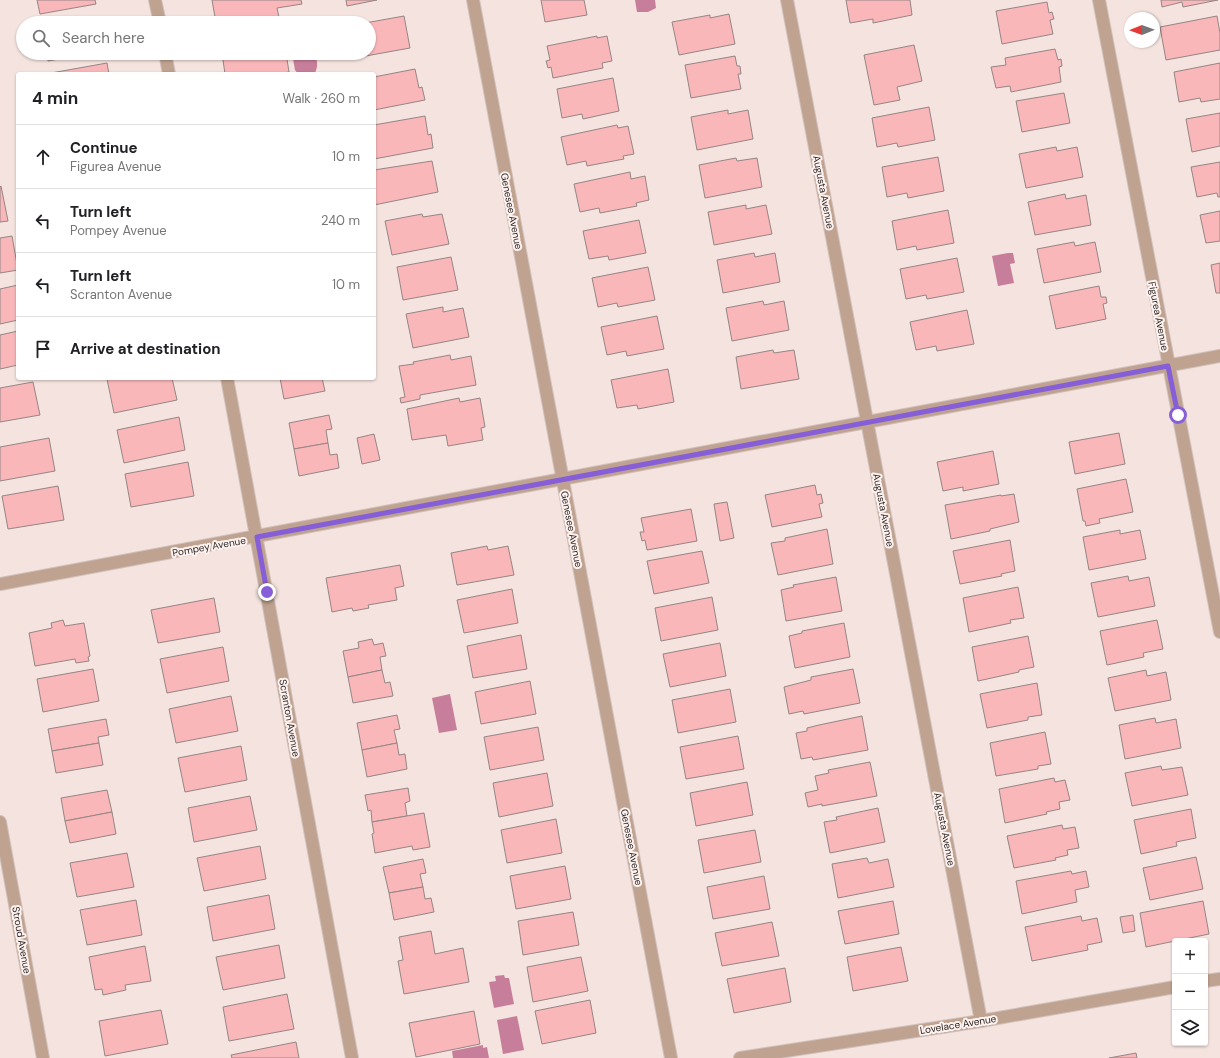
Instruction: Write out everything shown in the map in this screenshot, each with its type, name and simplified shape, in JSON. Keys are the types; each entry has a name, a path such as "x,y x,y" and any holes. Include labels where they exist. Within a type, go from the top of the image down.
{"street":[{"path":"155,0 158,16"},
{"name":"Genesee Avenue","path":"473,0 671,1058"},
{"name":"Augusta Avenue","path":"787,0 981,1021"},
{"name":"Figurea Avenue","path":"1099,0 1220,632"},
{"path":"167,60 170,72"},
{"name":"Pompey Avenue","path":"0,584 1220,356"},
{"name":"Scranton Avenue","path":"227,380 352,1058"},
{"name":"Stroud Avenue","path":"0,822 44,1058"},
{"path":"1208,981 1220,979"},
{"name":"Lovelace Avenue","path":"740,1058 981,1021 1172,988"}],"shaded area":[{"path":"635,0 655,0 656,8 648,12 637,12"},
{"path":"293,60 317,60 315,72 296,72"},
{"path":"1013,253 1015,263 1010,264 1014,283 998,286 992,256"},
{"path":"450,694 457,730 439,733 432,698"},
{"path":"504,975 505,978 509,978 514,1004 494,1008 489,982 496,981 495,976"},
{"path":"517,1016 524,1050 503,1054 497,1020"},
{"path":"483,1045 483,1048 487,1047 489,1058 453,1058 452,1051"}],"building":[{"path":"37,0 95,0 96,4 40,14"},
{"path":"212,0 301,0 302,4 277,8 279,16 215,16"},
{"path":"346,0 377,0 347,6"},
{"path":"541,0 584,0 587,15 545,22"},
{"path":"846,0 910,0 912,15 873,23 873,19 850,23"},
{"path":"1161,0 1218,0 1183,7 1182,2 1162,7"},
{"path":"1047,2 1049,13 1052,12 1054,19 1050,20 1053,34 1002,44 996,11"},
{"path":"729,14 735,44 679,55 672,22 710,15 710,18"},
{"path":"404,16 410,48 376,54 376,21"},
{"path":"1217,16 1220,33 1220,50 1166,60 1160,27"},
{"path":"597,36 597,38 607,36 612,61 602,63 603,68 553,78 551,67 548,68 546,61 550,60 547,46"},
{"path":"914,45 922,81 897,87 900,100 874,105 864,55"},
{"path":"1055,49 1058,60 1061,59 1062,66 1059,67 1061,82 1011,92 1010,86 996,88 991,67 1006,65 1005,58"},
{"path":"735,56 737,66 740,66 741,74 738,74 741,89 691,98 685,65"},
{"path":"223,60 287,60 289,72 225,72"},
{"path":"107,63 109,72 57,72"},
{"path":"1220,63 1220,99 1201,102 1200,98 1179,102 1174,72"},
{"path":"415,69 419,88 422,87 425,100 376,110 376,77"},
{"path":"613,78 619,111 583,119 582,114 562,118 557,89"},
{"path":"1064,93 1070,123 1022,132 1016,101"},
{"path":"929,107 935,140 898,147 897,143 877,147 872,118"},
{"path":"728,110 728,114 748,110 753,139 697,150 691,117"},
{"path":"1220,113 1220,146 1192,152 1186,119"},
{"path":"425,116 428,135 431,134 433,148 376,159 376,125"},
{"path":"617,125 618,128 628,126 634,154 623,156 624,159 587,166 586,161 567,165 561,137"},
{"path":"1056,147 1057,151 1077,147 1083,177 1026,188 1019,154"},
{"path":"938,157 944,191 908,198 907,193 887,197 882,167"},
{"path":"736,158 737,161 757,158 762,187 705,198 699,165"},
{"path":"432,161 438,192 376,205 376,170"},
{"path":"1220,162 1220,197 1218,197 1217,193 1197,197 1191,167"},
{"path":"630,172 631,179 645,176 649,200 636,203 637,206 600,213 599,208 580,212 574,184"},
{"path":"1,186 8,221 0,222 0,187"},
{"path":"1065,194 1066,199 1086,195 1091,225 1035,235 1028,202"},
{"path":"746,205 746,209 766,205 772,234 714,245 708,212"},
{"path":"948,210 954,243 917,250 916,246 897,250 892,221"},
{"path":"1220,211 1220,241 1206,243 1200,215"},
{"path":"422,214 423,217 442,214 449,244 392,255 385,221"},
{"path":"639,220 646,253 609,260 608,256 589,259 583,231"},
{"path":"12,236 16,259 16,270 0,273 0,238"},
{"path":"1074,242 1075,246 1095,242 1101,272 1044,283 1037,249"},
{"path":"754,253 755,257 775,253 780,282 723,293 717,260"},
{"path":"451,257 458,290 403,300 397,267"},
{"path":"957,258 964,292 927,299 926,295 906,299 900,269"},
{"path":"1220,263 1220,293 1216,293 1211,265"},
{"path":"648,267 655,300 618,307 617,303 598,307 592,278"},
{"path":"16,285 16,320 0,324 0,289"},
{"path":"1099,286 1101,297 1106,297 1107,303 1103,304 1106,319 1056,329 1049,296"},
{"path":"763,301 764,305 784,301 789,330 732,341 726,308"},
{"path":"443,307 443,312 463,308 469,337 413,348 406,314"},
{"path":"967,310 974,344 937,351 936,346 916,350 910,322"},
{"path":"657,316 664,349 627,356 626,351 607,355 601,327"},
{"path":"16,331 16,365 0,369 0,335"},
{"path":"773,350 774,353 794,350 799,379 741,389 736,357"},
{"path":"450,355 451,360 471,356 476,385 420,395 420,399 401,403 400,398 405,397 399,366 414,364 413,362"},
{"path":"668,369 674,402 638,409 637,405 617,408 611,380"},
{"path":"107,380 172,380 177,400 114,413"},
{"path":"280,380 322,380 325,391 284,399"},
{"path":"33,382 40,415 0,422 0,388"},
{"path":"459,398 460,402 480,398 485,427 481,428 483,440 448,446 446,435 412,440 407,409"},
{"path":"329,415 332,429 326,430 328,443 294,449 289,423"},
{"path":"179,417 185,450 124,463 117,430"},
{"path":"1119,433 1125,464 1075,474 1069,442"},
{"path":"374,434 380,460 362,464 357,438"},
{"path":"49,438 55,471 0,481 0,447"},
{"path":"328,443 330,455 337,454 339,468 299,476 294,449"},
{"path":"993,451 999,484 963,491 963,487 943,491 937,462"},
{"path":"188,462 194,496 131,507 125,474"},
{"path":"1126,479 1133,512 1099,519 1100,523 1086,526 1085,521 1083,521 1077,489"},
{"path":"815,485 817,495 821,494 823,503 819,504 822,517 772,527 765,495"},
{"path":"58,486 64,520 8,529 2,496"},
{"path":"1014,494 1019,522 990,529 990,531 951,539 945,505"},
{"path":"727,502 734,538 720,541 714,504"},
{"path":"691,509 697,541 647,550 645,540 642,541 640,532 644,532 641,518"},
{"path":"827,529 833,564 778,575 771,543 785,541 785,538"},
{"path":"1120,530 1120,534 1140,530 1146,559 1089,570 1083,537"},
{"path":"1010,540 1015,571 1001,574 1002,576 960,584 953,551"},
{"path":"487,546 488,550 508,546 514,575 457,585 451,553"},
{"path":"702,551 709,583 654,594 647,561"},
{"path":"400,565 404,586 395,588 397,600 368,605 369,608 353,611 352,608 332,612 326,578"},
{"path":"1128,576 1129,581 1149,577 1155,606 1098,617 1091,583"},
{"path":"836,577 842,611 786,621 781,590 794,587 793,585"},
{"path":"1018,587 1024,618 1010,620 1011,623 969,632 963,598"},
{"path":"512,589 518,623 464,633 457,600"},
{"path":"712,597 718,630 661,641 655,608"},
{"path":"214,598 220,632 158,643 151,610"},
{"path":"63,620 65,626 84,623 90,656 88,657 89,661 76,663 75,659 35,666 29,633 52,628 51,623"},
{"path":"1157,620 1163,649 1143,653 1144,657 1107,665 1100,631"},
{"path":"844,623 850,657 795,668 789,636 802,633 802,631"},
{"path":"521,635 527,669 473,678 467,646"},
{"path":"1028,636 1034,667 1019,670 1019,672 978,681 972,647"},
{"path":"372,639 374,645 383,643 386,656 380,657 382,670 348,677 343,651 359,648 358,642"},
{"path":"720,643 726,676 670,687 663,654"},
{"path":"223,647 229,681 167,693 160,659"},
{"path":"93,669 99,701 43,712 37,679"},
{"path":"853,669 860,703 804,714 803,711 789,714 784,687 811,680 811,677"},
{"path":"382,670 385,683 390,682 393,696 353,703 348,677"},
{"path":"1146,670 1147,676 1166,672 1171,700 1115,711 1108,678"},
{"path":"530,681 536,714 481,724 475,692"},
{"path":"1037,683 1042,715 1028,717 1028,720 987,728 980,694"},
{"path":"730,689 736,722 678,733 672,700"},
{"path":"231,696 238,731 176,743 169,709"},
{"path":"397,715 400,729 394,730 397,743 362,750 357,723"},
{"path":"862,716 868,750 813,760 812,757 801,759 796,733 807,731 807,728"},
{"path":"1155,718 1156,723 1176,719 1181,748 1125,759 1119,725"},
{"path":"106,719 109,735 98,737 99,743 52,751 48,729"},
{"path":"538,727 544,760 490,770 484,737"},
{"path":"1045,732 1051,764 1038,766 1038,769 996,776 990,743"},
{"path":"738,736 744,769 686,779 680,747"},
{"path":"99,743 103,765 56,773 52,751"},
{"path":"397,743 399,755 405,754 407,769 367,777 362,750"},
{"path":"241,746 247,780 185,792 178,758"},
{"path":"870,762 877,796 822,806 822,804 808,807 805,793 818,790 815,776 829,773 828,770"},
{"path":"1161,766 1162,770 1182,767 1188,795 1132,806 1125,773"},
{"path":"547,773 553,806 499,817 493,783"},
{"path":"1054,778 1055,782 1065,780 1070,800 1059,802 1060,809 1046,812 1047,814 1005,823 999,789"},
{"path":"747,782 753,815 696,826 690,793"},
{"path":"408,788 410,801 405,803 407,816 372,822 371,810 368,811 365,795"},
{"path":"107,790 112,812 65,821 61,798"},
{"path":"250,796 257,830 194,842 188,808"},
{"path":"878,808 885,842 830,853 824,822 837,820 836,817"},
{"path":"1191,809 1196,838 1176,842 1177,846 1141,854 1134,820"},
{"path":"112,812 116,834 70,843 65,821"},
{"path":"424,813 430,847 413,850 412,846 375,853 372,822"},
{"path":"556,819 562,853 507,863 501,830"},
{"path":"1062,825 1063,829 1075,827 1079,848 1067,850 1068,855 1055,858 1056,860 1014,868 1007,836"},
{"path":"755,830 761,862 704,873 698,840"},
{"path":"260,846 266,879 204,891 197,858"},
{"path":"127,853 134,887 77,897 70,863"},
{"path":"1196,857 1203,889 1150,900 1143,868"},
{"path":"867,858 869,863 888,859 894,887 838,898 832,864"},
{"path":"423,859 426,873 420,874 423,887 389,893 383,867"},
{"path":"565,866 571,899 516,909 510,876"},
{"path":"1071,871 1072,874 1086,871 1089,887 1075,890 1077,902 1022,914 1016,881"},
{"path":"764,876 770,909 713,919 707,887"},
{"path":"423,887 425,899 431,898 434,912 394,920 389,893"},
{"path":"269,895 275,929 213,941 207,907"},
{"path":"136,900 142,935 87,945 80,910"},
{"path":"893,901 899,934 845,944 838,911"},
{"path":"1203,901 1209,934 1190,938 1172,938 1172,942 1146,947 1140,913"},
{"path":"573,912 579,945 523,955 518,921"},
{"path":"1133,915 1135,931 1123,933 1120,917"},
{"path":"1081,916 1082,921 1097,918 1102,942 1087,945 1088,950 1032,961 1025,927"},
{"path":"772,922 779,956 722,966 715,933"},
{"path":"431,931 435,954 463,948 469,982 404,994 398,961 403,960 399,937"},
{"path":"279,945 285,978 223,990 216,957"},
{"path":"145,946 151,981 125,985 126,990 103,995 102,989 95,990 89,957"},
{"path":"901,947 908,981 853,991 847,957"},
{"path":"581,957 588,991 533,1002 527,967"},
{"path":"785,968 791,1002 734,1013 727,979"},
{"path":"287,994 294,1029 229,1041 223,1007"},
{"path":"590,1000 596,1033 542,1044 535,1011"},
{"path":"161,1010 168,1044 105,1056 99,1021"},
{"path":"474,1011 480,1044 416,1057 409,1023"},
{"path":"296,1042 299,1058 232,1058 231,1055"},
{"path":"1136,1053 1137,1058 1109,1058"}],"route":[{"path":"267,592 257,537 1168,366 1178,415"}]}
